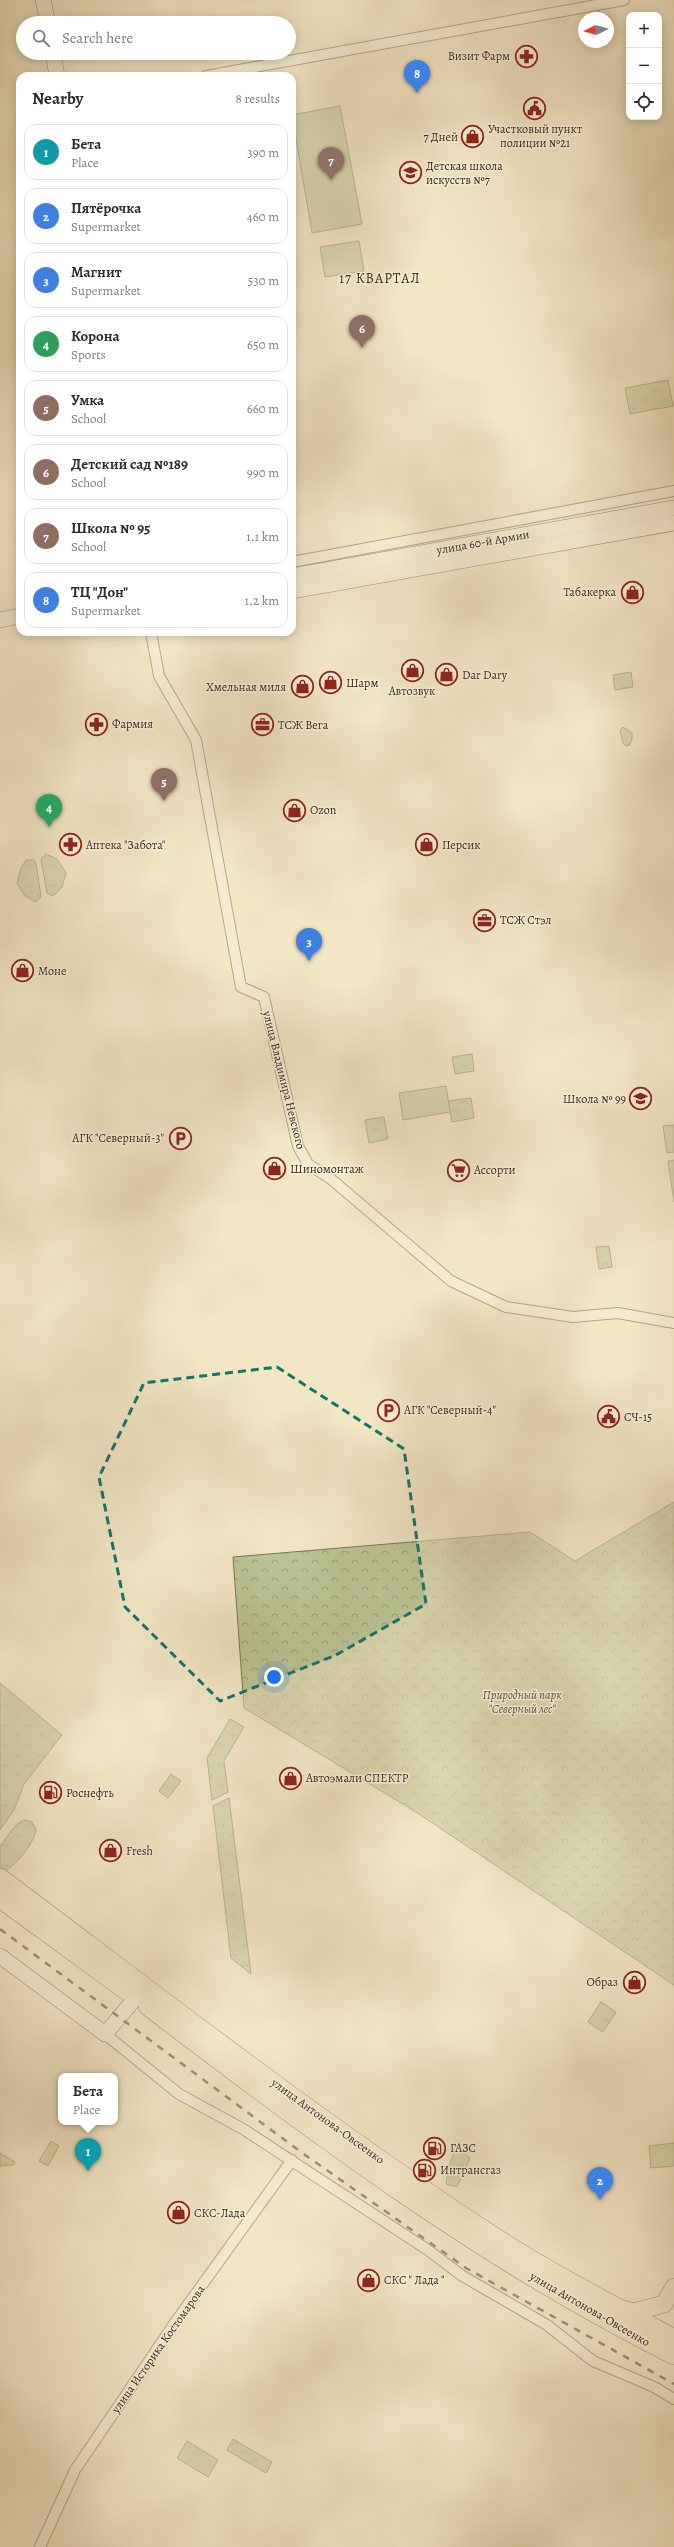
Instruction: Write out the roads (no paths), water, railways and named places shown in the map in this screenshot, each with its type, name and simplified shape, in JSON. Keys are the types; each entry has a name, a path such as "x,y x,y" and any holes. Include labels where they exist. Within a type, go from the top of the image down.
{"highway":[{"name":"улица Антонова-Овсеенко","path":"0,1878 229,2068 433,2213 554,2289 649,2334 674,2339"},
{"name":"улица Антонова-Овсеенко","path":"0,1898 442,2202 520,2253 615,2307 674,2355"}],"main road":[{"path":"649,2334 674,2287"},
{"path":"615,2307 634,2312 663,2306"}],"street":[{"path":"44,0 47,16"},
{"path":"296,60 624,0"},
{"path":"54,60 56,72"},
{"path":"228,72 294,60"},
{"path":"296,561 674,491"},
{"name":"улица 60-й Армии","path":"296,590 562,536 674,508"},
{"name":"улица 60-й Армии","path":"296,575 562,536 674,523"},
{"path":"0,620 16,617"},
{"name":"улица Владимира Невского","path":"152,636 158,676 196,740 241,987 264,997 298,1146 308,1164 331,1179 451,1281 506,1307 573,1317 618,1312 674,1323"},
{"path":"0,1956 105,2034 179,2094 216,2112 292,2160 428,2250 461,2275 547,2325 593,2361 654,2387 674,2399"},
{"path":"105,2034 140,1993"},
{"name":"улица Историка Костомарова","path":"40,2547 75,2470 174,2324 292,2160"}],"railway":[{"path":"0,1929 301,2152 466,2268 674,2384"}],"place":[{"name":"Визит Фарм","path":"526,56"},
{"name":"ТЦ \"Дон\"","path":"417,93"},
{"name":"Участковый пункт полиции №21","path":"535,108"},
{"name":"7 Дней","path":"473,137"},
{"name":"Детская школа искусств №7","path":"411,173"},
{"name":"Школа № 95","path":"331,180"},
{"name":"Детский сад №189","path":"362,348"},
{"name":"Табакерка","path":"632,592"},
{"name":"Автозвук","path":"412,670"},
{"name":"Dar Dary","path":"447,675"},
{"name":"Шарм","path":"330,683"},
{"name":"Хмельная миля","path":"302,687"},
{"name":"Фармия","path":"96,724"},
{"name":"ТСЖ Вега","path":"262,725"},
{"name":"Умка","path":"164,801"},
{"name":"Ozon","path":"294,810"},
{"name":"Корона","path":"49,827"},
{"name":"Аптека \"Забота\"","path":"71,845"},
{"name":"Персик","path":"426,845"},
{"name":"ТСЖ Стэл","path":"484,920"},
{"name":"Магнит","path":"309,961"},
{"name":"Моне","path":"23,971"},
{"name":"Школа № 99","path":"641,1099"},
{"name":"АГК \"Северный-3\"","path":"180,1138"},
{"name":"Шиномонтаж","path":"274,1169"},
{"name":"Ассорти","path":"459,1170"},
{"name":"АГК \"Северный-4\"","path":"388,1410"},
{"name":"СЧ-15","path":"609,1417"},
{"name":"Автоэмали СПЕКТР","path":"291,1778"},
{"name":"Роснефть","path":"51,1793"},
{"name":"Fresh","path":"110,1851"},
{"name":"Образ","path":"634,1982"},
{"name":"ГАЗС","path":"435,2148"},
{"name":"Интрансгаз","path":"424,2170"},
{"name":"Бета","path":"88,2171"},
{"name":"Пятёрочка","path":"600,2200"},
{"name":"СКС-Лада","path":"179,2213"},
{"name":"СКС \" Лада \"","path":"369,2280"}],"district":[{"name":"17 КВАРТАЛ","path":"380,278"}],"park label":[{"name":"Природный парк \"Северный лес\"","path":"522,1702"}]}
